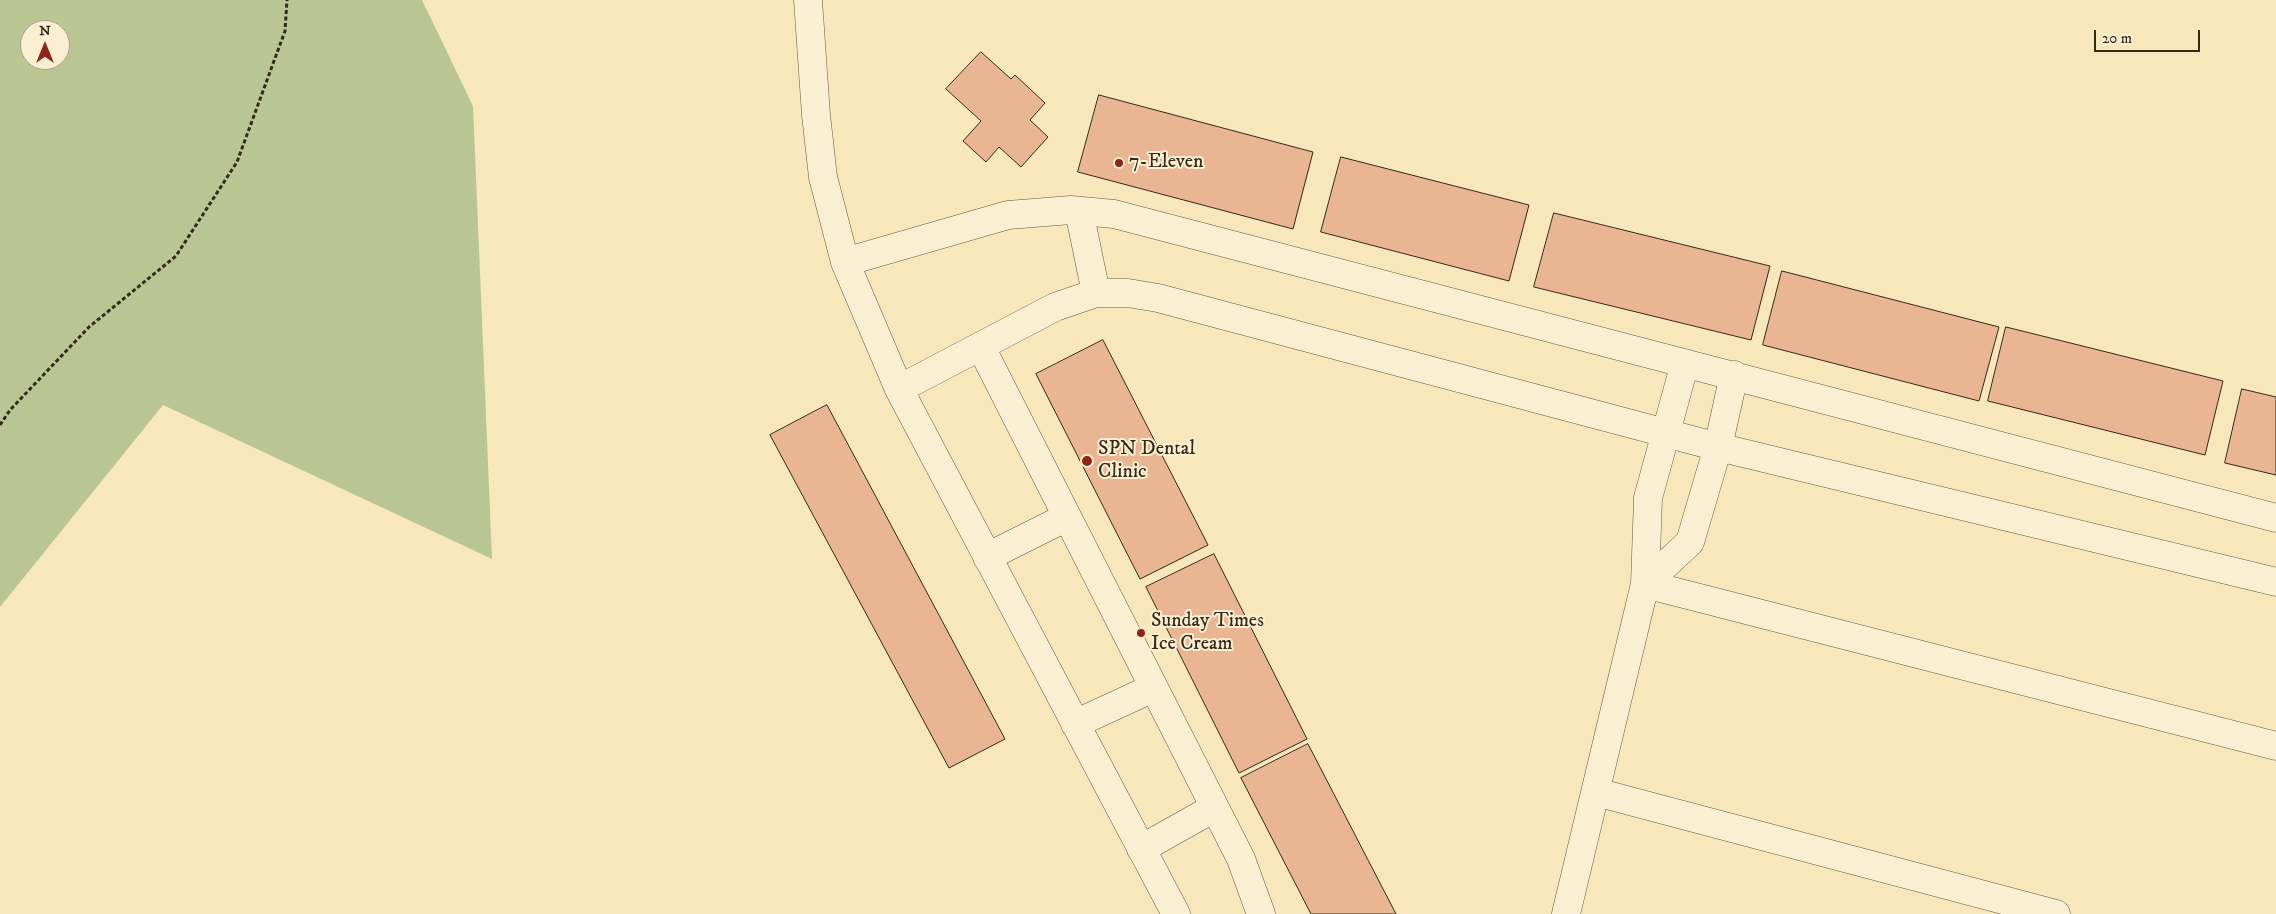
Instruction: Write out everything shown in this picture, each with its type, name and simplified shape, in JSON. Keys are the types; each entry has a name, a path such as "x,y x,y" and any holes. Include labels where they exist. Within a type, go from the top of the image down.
{"street":[{"path":"808,0 816,115 823,177 845,262 899,389 1176,914"},
{"path":"845,262 1008,215 1080,211 1114,214 2276,518"},
{"path":"1080,211 1096,293"},
{"path":"899,389 1055,307 1096,293 1128,293 1158,298 1666,434 2276,582"},
{"path":"981,347 1241,859 1261,914"},
{"path":"1566,914 1645,584 1648,498 1685,363"},
{"path":"1645,584 1690,542 1718,447 1734,375"},
{"path":"987,557 1067,516"},
{"path":"1645,584 2276,746"},
{"path":"1076,724 1153,688"},
{"path":"1596,792 2056,914"},
{"path":"1141,849 1214,808"}],"path":[{"path":"0,425 10,410 89,327 176,256 237,162 285,31 287,0"}],"green space":[{"path":"0,0 422,0 473,106 492,559 163,405 0,607"}],"building":[{"path":"981,52 1011,79 1015,75 1045,103 1030,120 1048,137 1021,167 999,147 986,162 963,141 981,121 946,89"},
{"path":"1099,95 1313,152 1293,229 1078,172"},
{"path":"1341,157 1529,205 1509,281 1321,232"},
{"path":"1554,213 1770,266 1751,340 1534,287"},
{"path":"1782,271 1999,327 1979,401 1763,345"},
{"path":"2006,327 2223,381 2205,455 1988,401"},
{"path":"1103,340 1208,545 1140,579 1036,374"},
{"path":"2242,389 2276,397 2276,475 2225,463"},
{"path":"827,405 1005,739 949,768 770,435"},
{"path":"1214,554 1307,739 1239,773 1146,587"},
{"path":"1308,744 1396,914 1311,914 1241,778"}],"place":[{"name":"7-Eleven","path":"1119,163"},
{"name":"SPN Dental Clinic","path":"1087,461"},
{"name":"Sunday Times Ice Cream","path":"1141,633"}]}
